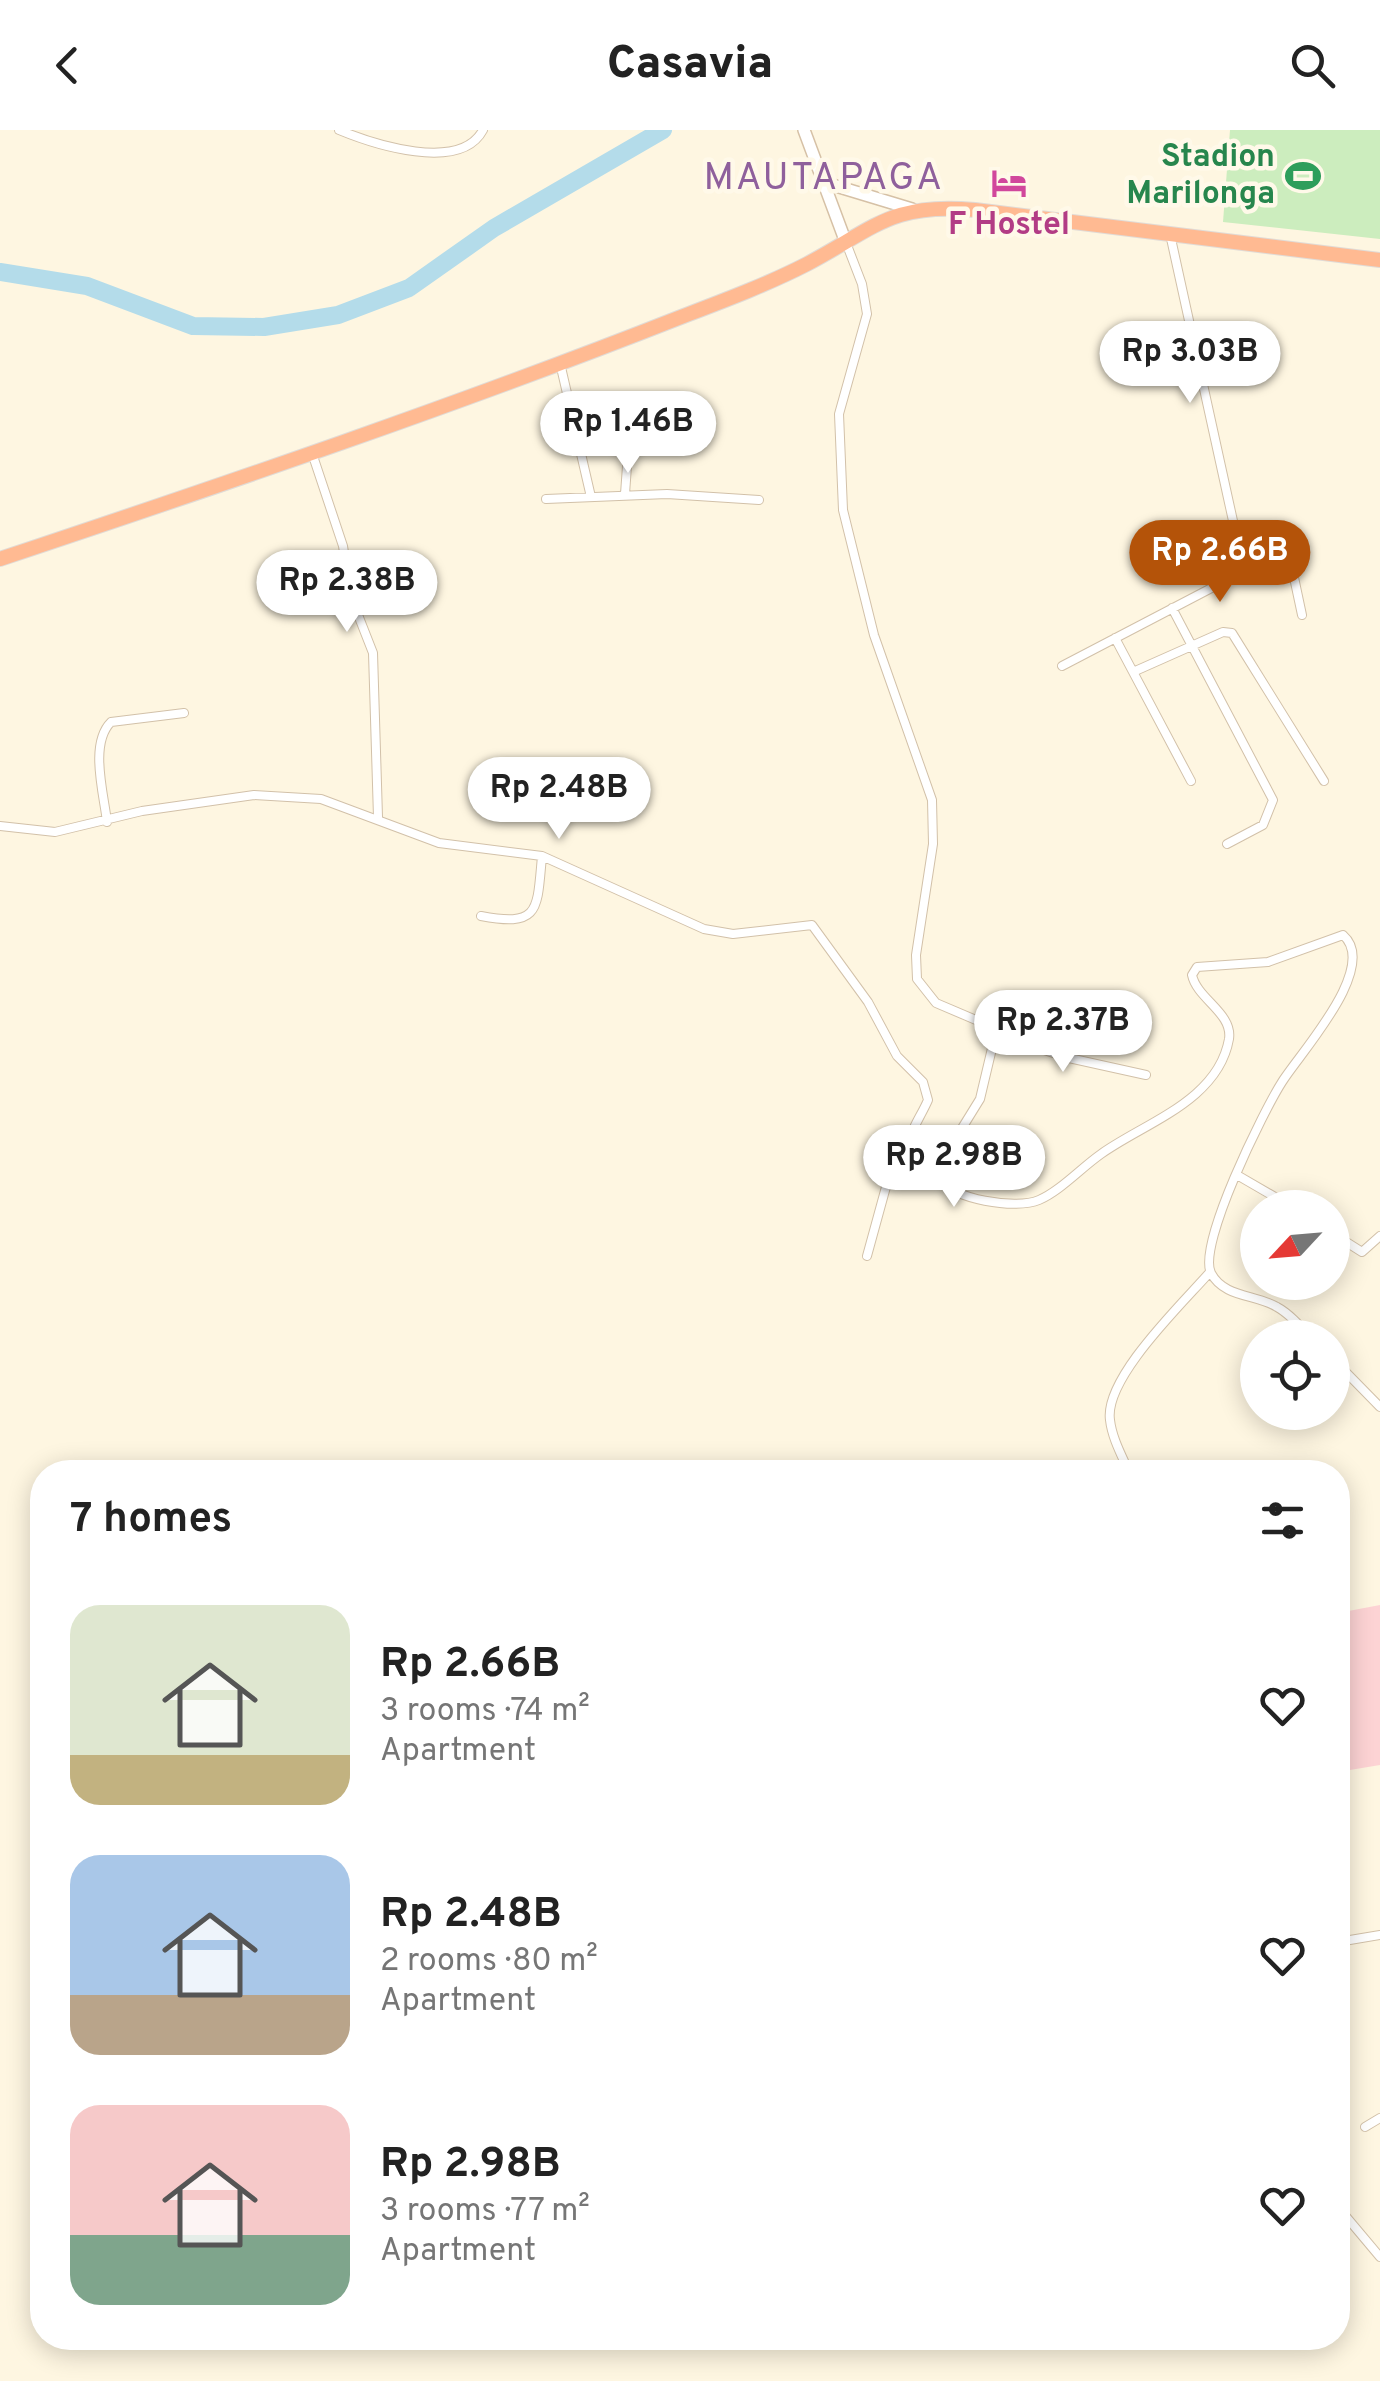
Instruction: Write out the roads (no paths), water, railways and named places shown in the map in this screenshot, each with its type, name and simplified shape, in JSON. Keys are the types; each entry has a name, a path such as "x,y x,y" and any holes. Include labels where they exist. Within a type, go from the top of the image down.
{"highway":[{"path":"0,559 560,363 775,280 845,240 912,209 939,207 1380,260"}],"street":[{"path":"339,130 395,151 418,152 456,148 479,138 483,130"},
{"path":"806,135 862,284 867,314 838,414 842,510 874,635 932,800 933,844 916,955 917,979 936,1002 983,1023 992,1033 1068,1058 1146,1075"},
{"path":"826,183 912,209"},
{"path":"1170,234 1244,571"},
{"path":"560,363 591,497"},
{"path":"625,494 628,438"},
{"path":"312,452 344,546 351,598 374,653 378,817"},
{"path":"546,499 625,494 758,500"},
{"path":"1062,666 1244,571 1292,568 1302,615"},
{"path":"1172,608 1273,800 1263,824 1227,844"},
{"path":"1133,672 1222,632 1235,636 1324,781"},
{"path":"1115,638 1191,782"},
{"path":"107,822 100,756 104,728 111,722 184,713"},
{"path":"0,826 55,832 142,811 254,794 320,799 460,848 542,856 704,929 732,934 812,926 868,1002 897,1056 923,1082 928,1100 890,1176 867,1256"},
{"path":"481,916 524,920 532,912 542,856"},
{"path":"992,1033 994,1048 980,1099 938,1168 941,1185 992,1201 1039,1200 1113,1145 1175,1110 1207,1082 1229,1040 1228,1030 1194,986 1192,975 1197,966 1268,962 1343,935 1351,940 1357,956 1344,1003 1284,1078 1237,1175 1214,1235 1210,1272 1148,1342 1112,1399 1110,1421 1125,1460"},
{"path":"909,1135 916,1158 938,1168"},
{"path":"1237,1175 1263,1190"},
{"path":"1350,1244 1362,1252 1380,1236"},
{"path":"1210,1272 1228,1290 1276,1306 1291,1320"},
{"path":"1350,1376 1380,1407"},
{"path":"1350,1940 1380,1936"},
{"path":"1365,2127 1380,2118"},
{"path":"1350,2222 1380,2258"}],"waterway":[{"path":"0,272 87,286 193,326 264,327 338,315 409,288 494,228 663,130"}],"place":[{"name":"Stadion Marilonga","path":"1303,176"},
{"name":"F Hostel","path":"1009,183"}],"district":[{"name":"MAUTAPAGA","path":"824,179"}]}
